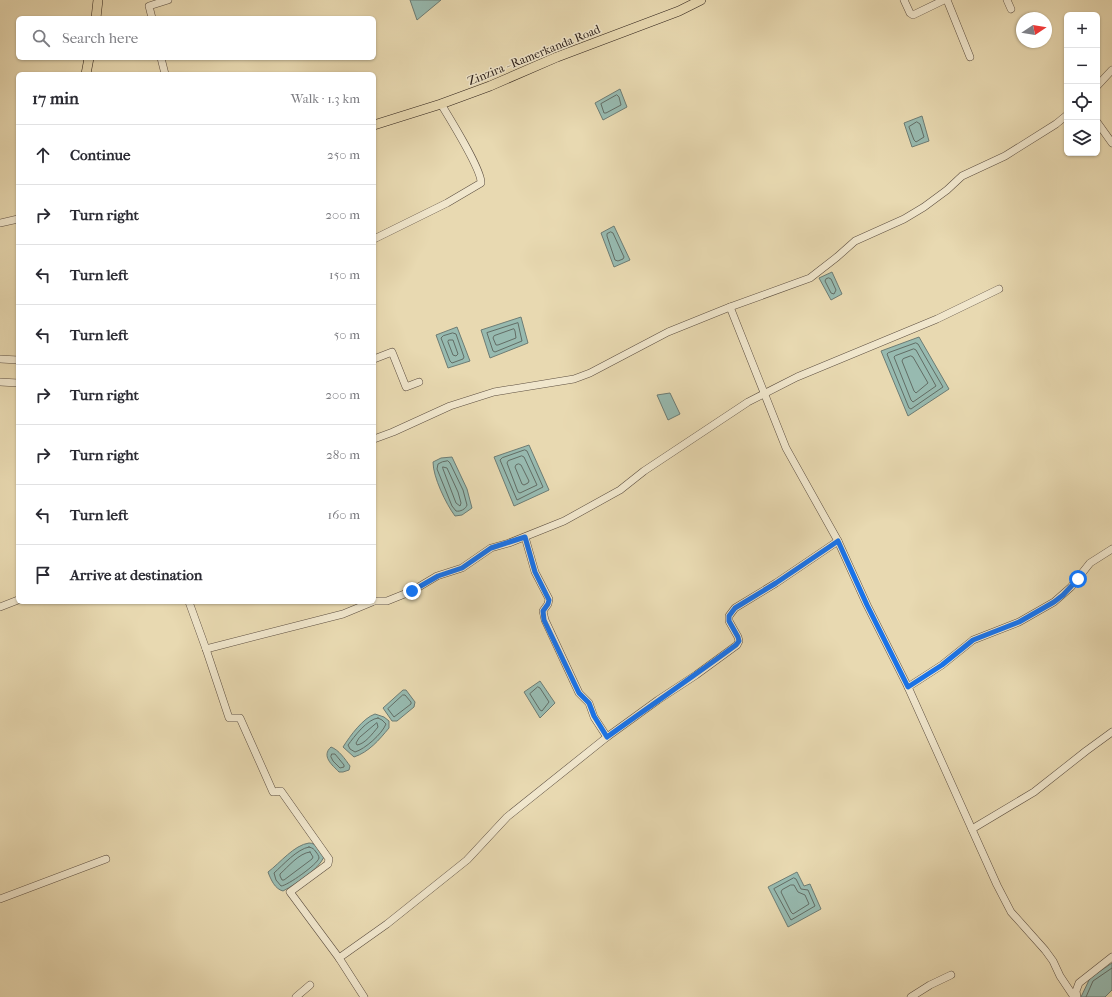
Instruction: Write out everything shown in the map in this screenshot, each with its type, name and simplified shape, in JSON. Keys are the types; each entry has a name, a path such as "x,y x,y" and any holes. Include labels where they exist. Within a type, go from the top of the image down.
{"main road":[{"path":"96,16 98,0"},
{"name":"Zinzira - Ramerkanda Road","path":"376,125 490,86 557,57 679,11 701,0"},
{"path":"86,72 89,60"}],"street":[{"path":"152,16 149,6 168,0"},
{"path":"904,0 910,13 913,15 944,0"},
{"path":"947,0 970,57"},
{"path":"1007,0 1010,9"},
{"path":"162,60 164,72"},
{"path":"1099,84 1112,70"},
{"path":"376,238 447,203 482,183 482,178 476,166 441,104"},
{"path":"376,438 450,406 494,392 574,379 590,373 668,332 730,307 810,278 837,257 854,241 904,219 936,198 962,176 1005,156 1064,117"},
{"path":"1100,126 1112,143"},
{"path":"0,223 16,219"},
{"path":"376,602 387,601 412,591 438,576 462,568 491,548 564,522 620,490 644,471 748,402 797,377 937,318 999,289"},
{"path":"730,307 786,448 838,541 867,605 908,687 1010,912 1045,950 1074,997"},
{"path":"376,358 392,352 406,387 419,382"},
{"path":"0,359 16,360"},
{"path":"0,382 16,383"},
{"path":"525,537 535,572 549,600 543,611 544,620 579,693 589,703 594,716 607,737"},
{"path":"339,958 387,924 467,860 507,817 607,737 736,645 739,641 738,637 729,621 729,616 735,608 776,583 838,541"},
{"path":"908,687 942,665 973,640 1019,622 1054,602 1071,587 1090,563 1112,549"},
{"path":"0,607 16,601"},
{"path":"190,604 229,718 240,718 273,792 280,791 329,859 328,864 290,892 339,958 364,997"},
{"path":"206,649 343,614 368,604"},
{"path":"972,829 1034,792 1112,732"},
{"path":"0,899 106,859"},
{"path":"1077,997 1076,991 1079,983 1112,957"},
{"path":"911,997 930,985 951,975"},
{"path":"296,997 310,984"}],"water":[{"path":"410,0 441,0 417,20"},
{"path":"620,89 627,107 603,120 595,103"},
{"path":"922,116 929,141 912,147 904,123"},
{"path":"614,226 630,260 614,267 601,233"},
{"path":"832,272 842,294 831,300 819,278"},
{"path":"521,317 528,343 490,358 481,330"},
{"path":"457,327 470,361 448,368 436,335"},
{"path":"919,337 949,389 908,416 881,351"},
{"path":"670,393 680,414 668,420 657,395"},
{"path":"529,445 549,490 514,506 494,457"},
{"path":"452,457 467,489 472,508 462,515 455,516 441,490 435,475 433,462 441,458"},
{"path":"540,681 555,703 540,718 524,692"},
{"path":"403,690 406,690 415,702 414,707 397,721 392,721 383,708"},
{"path":"375,714 384,717 389,721 389,728 369,749 354,757 343,747 361,723"},
{"path":"331,747 337,750 344,758 350,766 349,770 339,772 331,763 327,757 327,754"},
{"path":"309,843 314,844 320,850 324,857 321,862 312,872 300,881 283,891 280,890 270,878 268,872 298,847"},
{"path":"797,872 804,886 810,884 821,909 788,927 768,887"},
{"path":"1112,963 1112,990 1105,997 1081,997 1090,978"}],"route":[{"path":"412,591 438,576 462,568 491,548 525,537 535,572 549,600 542,613 544,620 579,693 589,703 594,716 607,737 736,645 739,641 738,637 729,621 729,616 735,608 776,583 838,541 867,605 908,687 942,665 973,640 1019,622 1054,602 1078,579"}]}
